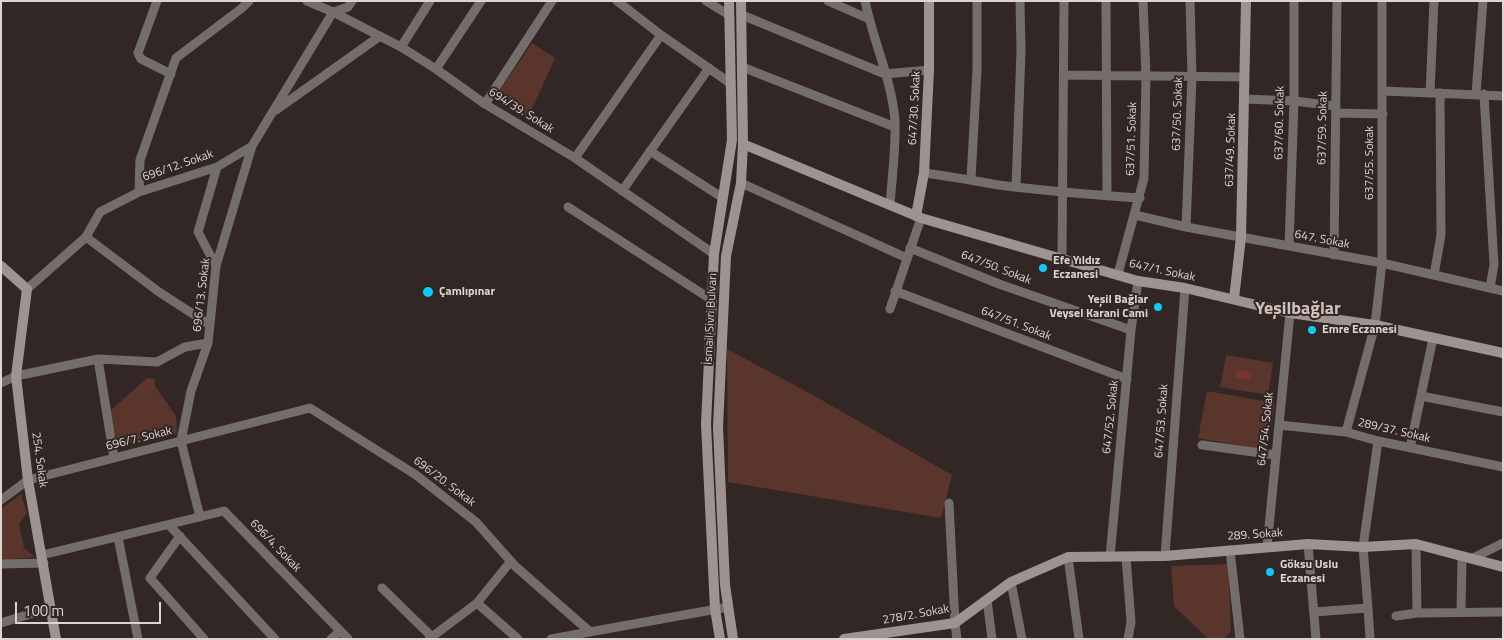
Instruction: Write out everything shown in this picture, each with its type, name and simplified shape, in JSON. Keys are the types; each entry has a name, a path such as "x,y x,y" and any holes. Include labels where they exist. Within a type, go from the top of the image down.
{"street":[{"path":"157,1 138,53 141,59 171,74"},
{"path":"139,192 140,160 176,58 242,8 248,1"},
{"name":"694/39. Sokak","path":"307,1 333,12 401,47 485,104 575,158 714,254"},
{"name":"696/12. Sokak","path":"27,289 86,237 100,212 139,192 217,167 252,146 333,12 348,7 352,1"},
{"path":"401,47 430,1"},
{"path":"436,69 481,1"},
{"path":"485,104 552,1"},
{"path":"617,1 661,35 730,82"},
{"path":"706,1 729,16"},
{"name":"İsmail Sivri Bulvarı","path":"720,639 715,609 706,424 714,254 732,140 729,1"},
{"name":"İsmail Sivri Bulvarı","path":"734,639 728,607 723,541 718,427 726,256 740,183 743,144 741,1"},
{"path":"828,1 869,19"},
{"path":"865,1 892,102 895,127 890,205"},
{"name":"647/30. Sokak","path":"918,217 924,173 929,70 929,1"},
{"path":"971,179 977,70 977,1"},
{"path":"1016,187 1021,51 1020,1"},
{"path":"1062,258 1064,1"},
{"path":"1106,1 1106,196"},
{"name":"637/51. Sokak","path":"1118,274 1144,178 1146,76 1143,1"},
{"name":"637/50. Sokak","path":"1186,227 1192,77 1190,1"},
{"name":"637/49. Sokak","path":"1234,300 1241,237 1246,1"},
{"name":"637/60. Sokak","path":"1289,246 1294,101 1294,1"},
{"name":"637/59. Sokak","path":"1334,255 1337,1"},
{"name":"637/55. Sokak","path":"1346,432 1375,325 1382,263 1382,1"},
{"path":"1430,94 1434,1"},
{"path":"1483,1 1480,94 1494,266 1490,288"},
{"path":"742,15 885,74 929,70"},
{"path":"575,158 661,35"},
{"path":"273,112 380,36"},
{"path":"742,67 895,127"},
{"path":"622,191 709,68"},
{"path":"1064,75 1106,77 1244,77"},
{"path":"1383,91 1503,96"},
{"path":"1434,275 1441,235 1440,93"},
{"path":"1245,99 1294,101 1336,110 1382,114"},
{"name":"647/1. Sokak","path":"743,144 918,217 1138,280 1185,288 1290,313 1375,325 1503,353"},
{"name":"696/13. Sokak","path":"1,383 16,376 98,359 157,362 185,347 208,343 216,266 252,146"},
{"path":"650,151 723,198"},
{"path":"216,266 198,232 217,167"},
{"path":"924,173 1016,187 1140,198"},
{"path":"740,183 907,258"},
{"path":"568,207 712,300 724,300"},
{"name":"647. Sokak","path":"1135,215 1186,227 1382,263 1503,291"},
{"path":"890,309 918,217"},
{"path":"86,237 159,292 210,325"},
{"name":"647/50. Sokak","path":"910,248 998,284 1131,330"},
{"path":"1,266 27,289"},
{"name":"647/52. Sokak","path":"1110,557 1131,330 1138,280"},
{"name":"647/53. Sokak","path":"1165,556 1185,288"},
{"name":"254. Sokak","path":"27,289 16,376 28,480 56,639"},
{"name":"647/51. Sokak","path":"895,291 1127,380"},
{"name":"647/54. Sokak","path":"1267,547 1290,313"},
{"path":"1410,448 1433,338"},
{"path":"200,517 182,441 191,391 208,343"},
{"path":"98,359 114,458"},
{"path":"1421,396 1503,412"},
{"name":"696/20. Sokak","path":"257,422 310,408 416,475 476,522 511,562 588,631"},
{"name":"696/7. Sokak","path":"28,480 257,422"},
{"name":"289/37. Sokak","path":"1280,424 1346,432 1378,441 1503,467"},
{"path":"1370,639 1363,548 1378,441"},
{"path":"1202,444 1276,455"},
{"path":"1,500 28,480"},
{"path":"949,503 954,622 957,639"},
{"name":"696/4. Sokak","path":"1,564 43,559 118,537 224,511 348,639"},
{"path":"169,524 275,639"},
{"path":"180,536 150,578 204,639"},
{"path":"118,537 138,639"},
{"path":"1461,612 1466,557 1503,543"},
{"path":"1308,544 1316,639"},
{"name":"289. Sokak","path":"1011,582 1068,557 1165,556 1308,544 1363,548 1416,544 1503,567"},
{"path":"1416,544 1417,612"},
{"path":"1230,550 1240,639"},
{"path":"1068,557 1079,639"},
{"path":"1126,557 1131,622 1128,639"},
{"path":"382,588 431,638 478,603 511,562"},
{"path":"1011,582 1022,639"},
{"name":"278/2. Sokak","path":"844,639 954,622 1011,582"},
{"path":"987,600 992,639"},
{"path":"478,603 518,639"},
{"path":"551,639 728,607"},
{"path":"1,622 50,608"},
{"path":"1314,612 1368,608"},
{"path":"1396,616 1417,612 1503,612"},
{"path":"331,639 340,631"}],"shaded area":[{"path":"532,43 555,58 528,118 495,97"},
{"path":"727,349 813,395 952,475 941,518 728,482"},
{"path":"1226,355 1273,363 1268,395 1220,387"},
{"path":"1236,369 1252,373 1250,380 1235,377"},
{"path":"147,378 155,379 155,386 176,416 177,434 118,446 110,411"},
{"path":"1207,391 1275,403 1267,450 1198,438"},
{"path":"21,494 27,513 19,524 24,548 35,557 1,560 1,509"},
{"path":"1228,564 1231,631 1224,639 1208,639 1174,606 1171,566"}],"place":[{"name":"Efe Yıldız Eczanesi","path":"1043,268"},
{"name":"Çamlıpınar","path":"428,292"},
{"name":"Yeşil Bağlar Veysel Karani Cami","path":"1158,307"},
{"name":"Emre Eczanesi","path":"1312,330"},
{"name":"Göksu Uslu Eczanesi","path":"1270,572"}],"district":[{"name":"Yeşilbağlar","path":"1298,310"}]}
